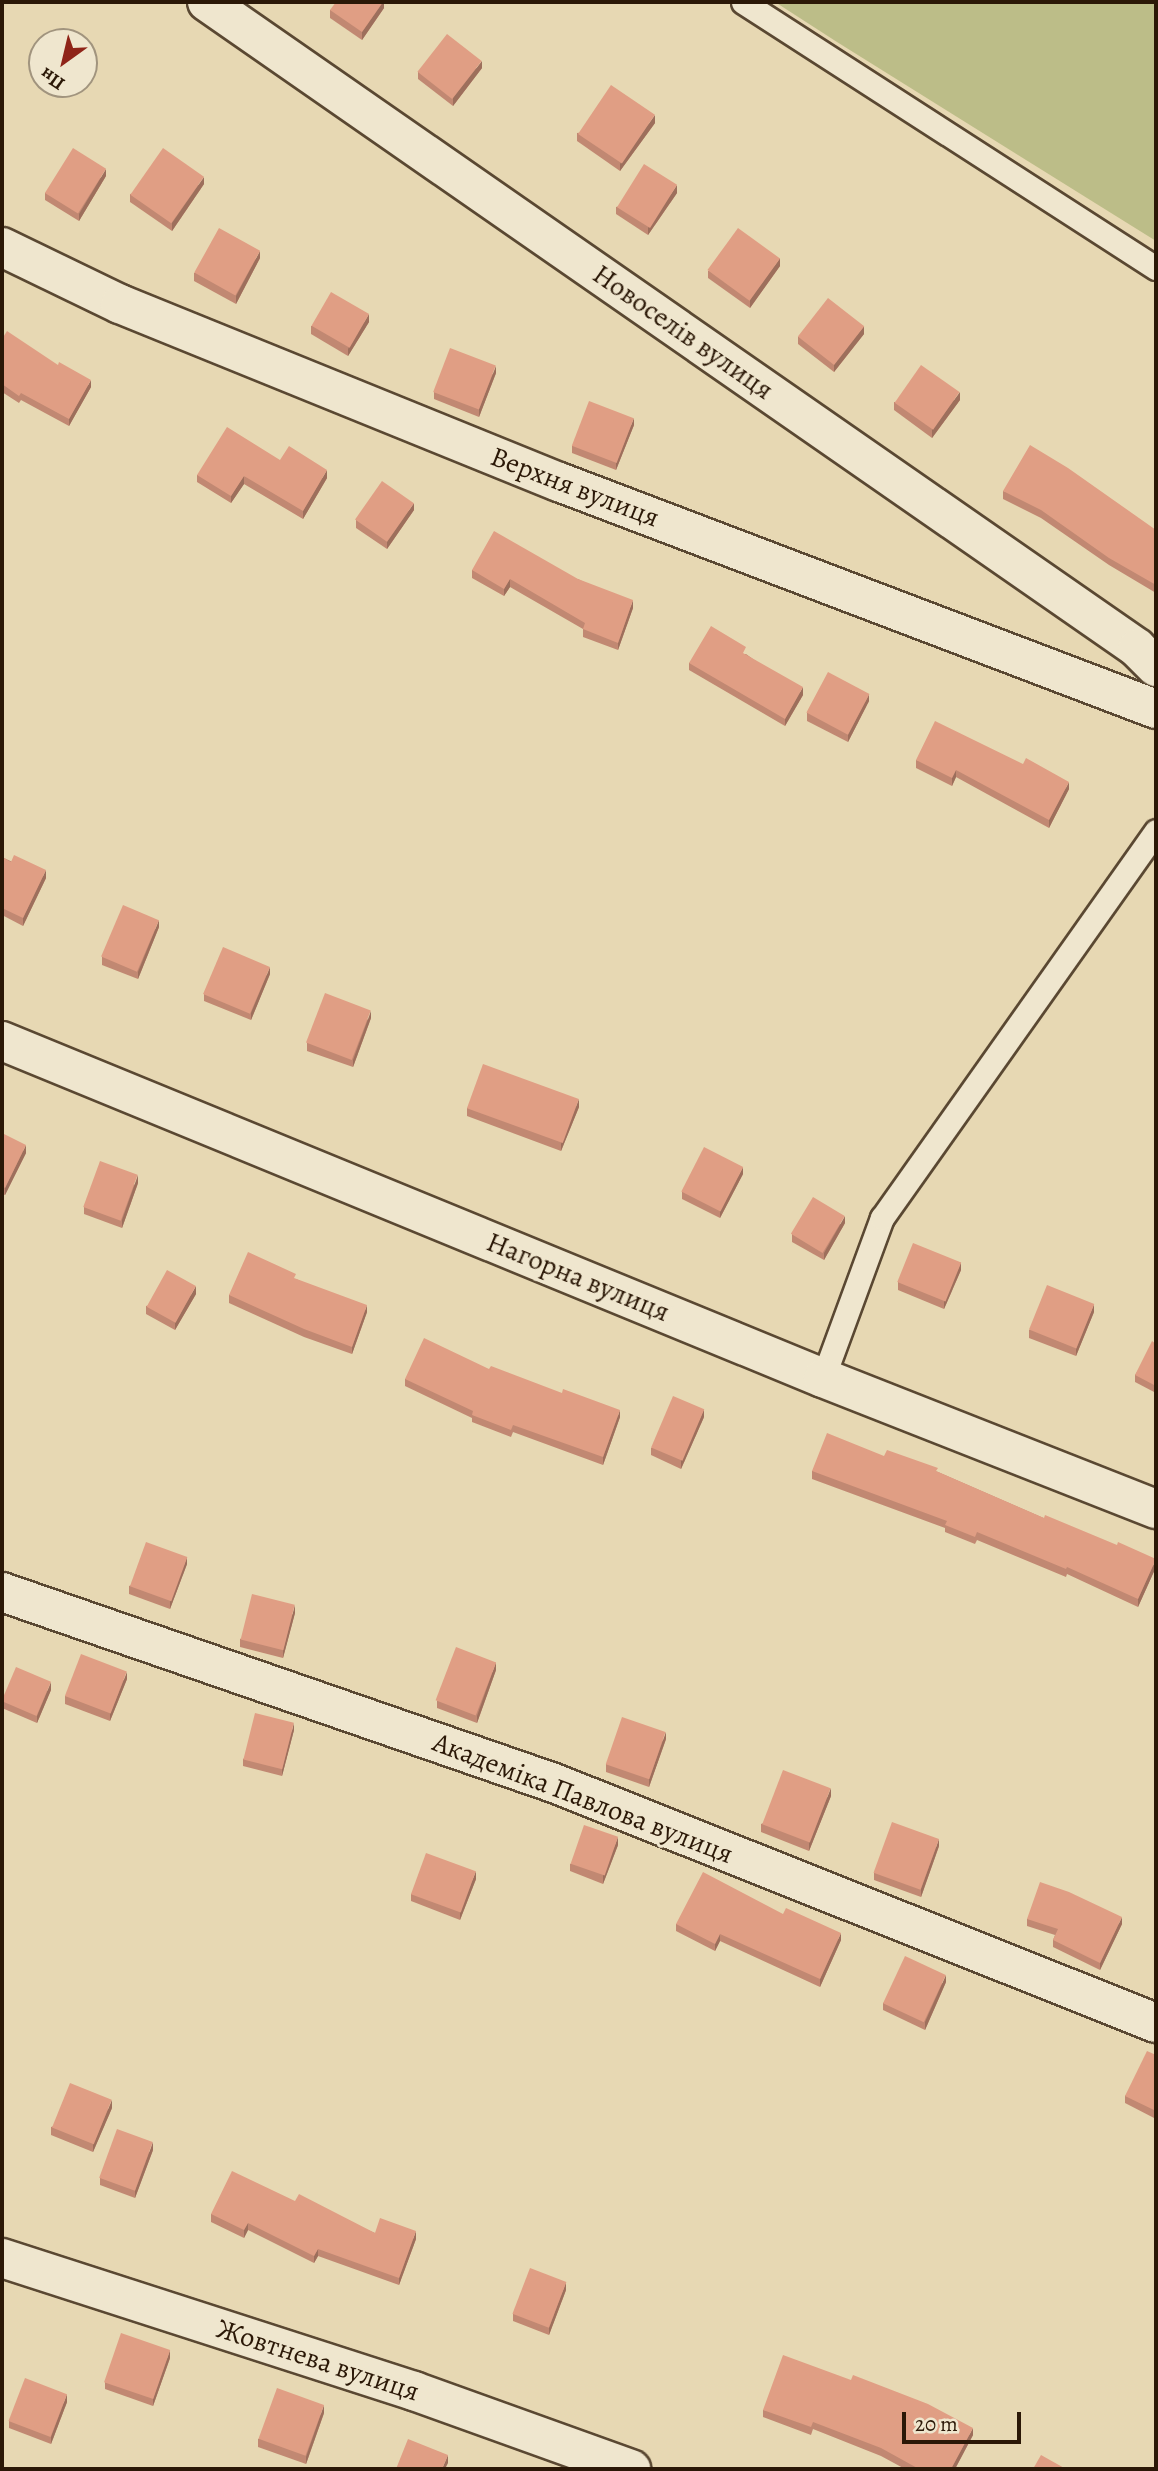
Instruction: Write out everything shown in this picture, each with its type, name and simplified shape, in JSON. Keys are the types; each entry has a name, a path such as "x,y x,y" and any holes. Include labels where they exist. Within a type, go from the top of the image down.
{"street":[{"name":"Новоселів вулиця","path":"207,2 1137,648 1156,667"},
{"name":"Верхня вулиця","path":"2,247 121,304 533,471 1156,709"},
{"name":"Нагорна вулиця","path":"2,1041 823,1378 1156,1509"},
{"name":"Академіка Павлова вулиця","path":"2,1592 554,1783 1156,2023"},
{"name":"Жовтнева вулиця","path":"2,2258 414,2391 631,2469"}],"lane":[{"path":"743,2 1156,268"},
{"path":"823,1378 882,1218 1156,831"}],"green space":[{"path":"775,2 1156,2 1156,241 837,42"}],"building":[{"path":"336,2 383,2 362,32 330,10"},
{"path":"447,34 482,61 452,99 417,72"},
{"path":"611,85 655,115 622,164 578,134"},
{"path":"73,148 106,169 78,214 45,193"},
{"path":"163,148 204,177 171,223 130,195"},
{"path":"644,164 677,185 650,228 617,207"},
{"path":"219,228 260,251 235,295 194,273"},
{"path":"738,228 780,259 750,301 707,270"},
{"path":"331,292 369,314 350,348 312,326"},
{"path":"828,298 864,326 834,365 798,337"},
{"path":"7,331 58,365 59,362 91,380 69,419 21,393 19,396 2,384 2,339"},
{"path":"450,348 496,366 479,409 433,392"},
{"path":"921,365 960,392 933,430 895,403"},
{"path":"589,401 634,418 617,463 572,446"},
{"path":"227,427 280,460 289,446 327,470 303,511 244,476 231,496 197,475"},
{"path":"1030,445 1068,468 1156,530 1156,585 1109,558 1041,510 1003,491"},
{"path":"382,481 414,503 387,542 355,520"},
{"path":"494,531 578,579 633,600 618,643 583,629 585,623 510,579 504,589 472,570"},
{"path":"711,626 746,647 743,653 803,687 785,719 689,663"},
{"path":"828,672 869,694 848,735 806,713"},
{"path":"935,721 1023,764 1026,758 1069,782 1049,820 956,770 952,778 916,760"},
{"path":"14,855 46,870 23,918 2,908 2,857 11,862"},
{"path":"123,905 159,920 137,972 101,957"},
{"path":"223,947 270,967 250,1014 203,994"},
{"path":"325,993 371,1011 352,1060 306,1042"},
{"path":"483,1064 579,1099 563,1143 467,1108"},
{"path":"2,1133 26,1145 5,1188 2,1186"},
{"path":"704,1147 743,1167 721,1212 681,1192"},
{"path":"100,1161 138,1175 121,1221 83,1207"},
{"path":"813,1197 845,1216 823,1253 791,1234"},
{"path":"913,1243 961,1262 945,1301 897,1282"},
{"path":"248,1252 296,1274 294,1278 367,1305 352,1347 304,1329 229,1295"},
{"path":"167,1270 196,1286 176,1323 147,1307"},
{"path":"1047,1285 1094,1304 1076,1349 1029,1330"},
{"path":"424,1338 489,1369 491,1366 562,1393 563,1389 620,1410 603,1457 513,1425 511,1430 472,1415 473,1411 405,1379"},
{"path":"1152,1341 1156,1344 1156,1386 1135,1375"},
{"path":"673,1396 704,1409 682,1461 651,1448"},
{"path":"827,1433 884,1456 887,1450 938,1468 936,1471 1044,1518 1045,1515 1156,1559 1138,1599 1067,1567 1066,1569 977,1532 975,1537 945,1525 947,1521 812,1471"},
{"path":"146,1542 187,1557 171,1601 130,1586"},
{"path":"252,1594 295,1605 283,1650 241,1640"},
{"path":"456,1647 496,1662 476,1716 436,1700"},
{"path":"81,1654 127,1672 111,1714 65,1696"},
{"path":"16,1667 51,1682 37,1716 2,1701"},
{"path":"255,1713 294,1723 282,1769 243,1760"},
{"path":"622,1717 665,1732 649,1779 606,1764"},
{"path":"783,1770 831,1788 810,1842 762,1824"},
{"path":"892,1822 939,1839 921,1890 874,1873"},
{"path":"584,1825 618,1837 605,1875 571,1864"},
{"path":"426,1853 476,1871 461,1912 411,1894"},
{"path":"703,1872 783,1914 786,1908 841,1933 820,1979 720,1934 715,1944 676,1924"},
{"path":"1040,1882 1069,1892 1122,1917 1100,1963 1053,1940 1058,1929 1027,1919"},
{"path":"905,1956 946,1975 924,2022 883,2003"},
{"path":"1147,2051 1156,2055 1156,2111 1125,2096"},
{"path":"70,2083 112,2100 94,2144 52,2128"},
{"path":"117,2129 153,2142 135,2191 99,2178"},
{"path":"232,2171 295,2201 299,2194 375,2233 380,2218 416,2231 399,2278 318,2249 314,2256 248,2223 244,2230 211,2214"},
{"path":"530,2268 566,2282 549,2328 512,2314"},
{"path":"121,2333 170,2350 153,2399 104,2382"},
{"path":"783,2355 851,2380 853,2375 928,2404 973,2428 951,2469 919,2469 881,2448 813,2422 811,2427 763,2410"},
{"path":"25,2378 67,2394 51,2437 9,2421"},
{"path":"277,2388 324,2405 306,2456 259,2439"},
{"path":"408,2439 448,2455 442,2469 396,2469"},
{"path":"1041,2455 1066,2469 1033,2469"}]}
